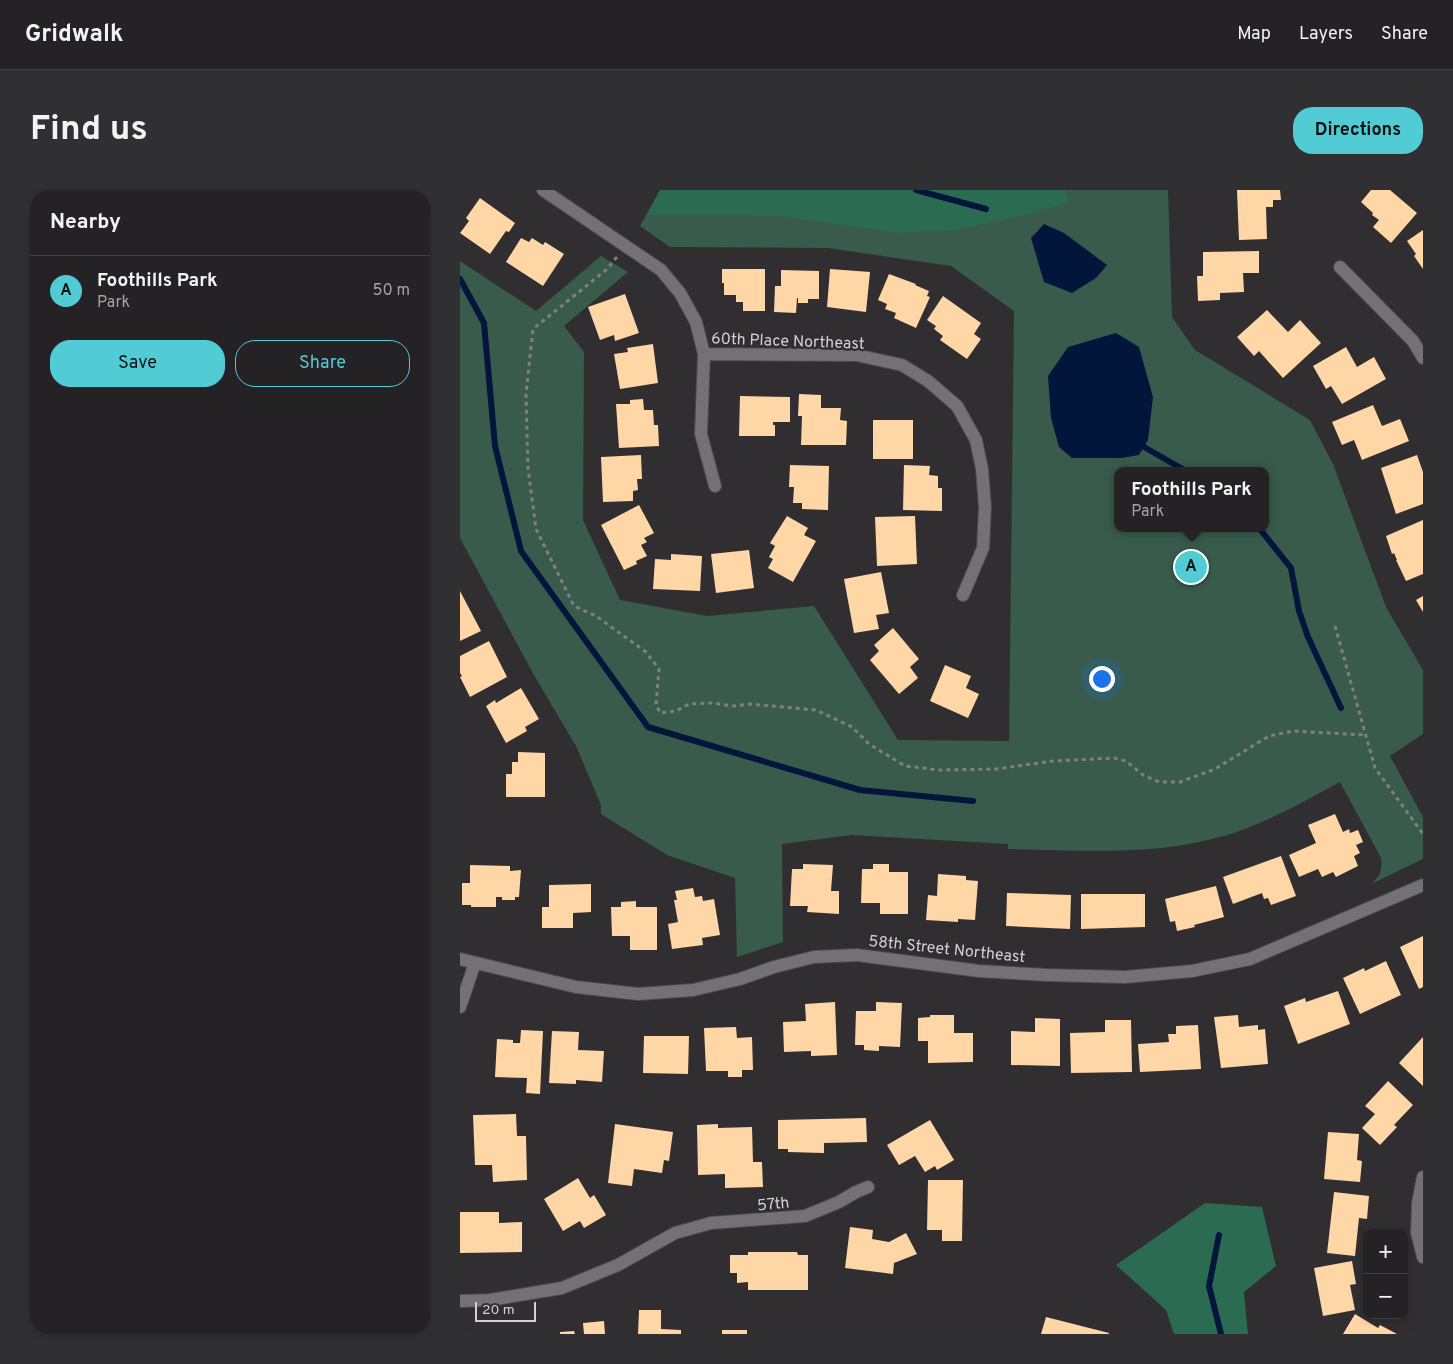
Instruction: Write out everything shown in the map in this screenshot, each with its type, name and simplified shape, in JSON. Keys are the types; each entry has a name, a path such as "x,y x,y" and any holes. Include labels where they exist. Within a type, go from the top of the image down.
{"street":[{"name":"60th Place Northeast","path":"543,190 661,270 680,293 696,322 704,354 856,355 866,357 902,365 928,381 957,406 976,440 982,469 985,507 983,548 963,595"},
{"path":"1340,267 1414,341 1423,358"},
{"path":"704,354 701,434 715,486"},
{"name":"58th Street Northeast","path":"460,959 576,987 638,994 693,990 740,979 774,967 814,957 857,955 979,971 1125,977 1192,971 1250,959 1423,885"},
{"path":"460,1007 475,963"},
{"path":"1423,1177 1418,1204 1417,1233 1423,1257"},
{"name":"57th","path":"460,1301 490,1300 562,1288 618,1265 675,1233 711,1223 805,1216 868,1187"}],"path":[{"path":"626,245 606,270 533,329 526,394 528,468 536,529 574,606 596,616 646,652 659,669 656,704 660,713 676,711 690,704 712,703 733,706 750,704 816,710 852,727 870,744 905,766 939,770 996,770 1053,761 1114,758 1126,761 1143,775 1159,782 1180,782 1215,770 1270,736 1293,731 1365,735"},
{"path":"1335,626 1375,768 1423,834"}],"green space":[{"path":"660,190 1168,190 1172,317 1195,350 1310,420 1333,464 1386,607 1423,670 1423,734 1390,756 1423,817 1423,859 1369,885 1380,874 1381,858 1340,782 1278,815 1246,829 1212,839 1162,848 1111,851 1008,849 1008,844 851,835 782,844 783,942 737,957 735,878 667,855 601,814 601,805 576,746 535,677 460,538 460,261 536,311 601,256 628,272 564,326 584,352 583,520 620,600 707,616 814,606 898,740 1009,741 1014,311 951,266 828,248 670,247 640,226"},
{"path":"660,190 1066,190 1069,202 1030,214 954,230 896,233 782,216 647,215"},
{"path":"1205,1203 1262,1207 1276,1266 1244,1292 1248,1334 1174,1334 1166,1310 1116,1265"}],"water":[{"path":"1044,224 1064,233 1107,265 1096,278 1072,293 1044,282 1031,238"},
{"path":"1116,333 1139,347 1153,397 1148,440 1139,455 1122,458 1072,458 1059,447 1051,418 1048,376 1068,347"}],"building":[{"path":"1237,190 1280,190 1281,200 1273,200 1273,207 1266,207 1267,239 1239,240"},
{"path":"1371,190 1390,190 1417,213 1391,243 1373,227 1379,220 1361,202"},
{"path":"480,198 515,223 509,232 506,231 490,254 460,233 469,221 466,218"},
{"path":"1423,230 1423,269 1407,241"},
{"path":"521,238 529,242 532,238 543,245 545,242 564,254 543,286 506,262"},
{"path":"1259,251 1259,273 1243,273 1244,292 1220,293 1220,300 1198,301 1197,276 1203,276 1203,252"},
{"path":"722,269 765,269 765,311 743,311 743,302 736,302 736,295 724,295"},
{"path":"830,269 870,272 866,312 827,307"},
{"path":"781,270 819,271 819,299 808,299 808,303 798,303 797,298 796,313 774,312 775,286 781,286"},
{"path":"889,274 929,291 927,296 930,297 916,328 894,318 896,313 885,309 887,304 878,300"},
{"path":"625,294 639,333 615,341 614,335 600,340 588,307"},
{"path":"943,296 981,323 974,334 981,339 967,359 940,340 943,336 934,329 936,326 927,320"},
{"path":"1267,310 1288,332 1300,320 1321,343 1283,378 1259,351 1254,356 1237,337"},
{"path":"653,344 658,383 620,389 614,354 628,352 627,348"},
{"path":"1346,347 1357,367 1374,357 1386,379 1342,404 1331,386 1326,389 1313,366"},
{"path":"799,394 821,395 821,408 841,408 840,420 847,421 846,445 801,445 802,416 798,416"},
{"path":"740,396 790,397 790,422 773,422 773,425 775,425 775,436 739,436"},
{"path":"643,399 644,410 653,410 654,425 658,425 659,446 619,448 616,404 630,404 630,400"},
{"path":"1373,405 1382,426 1400,419 1409,441 1362,460 1354,440 1342,445 1332,422"},
{"path":"873,420 913,420 913,459 873,459"},
{"path":"641,455 642,479 637,479 638,490 633,491 633,501 603,502 601,457"},
{"path":"1417,455 1423,472 1423,504 1396,514 1381,468"},
{"path":"790,465 829,466 828,510 802,509 802,503 793,503 794,487 789,487"},
{"path":"904,465 930,466 929,475 938,476 938,488 942,488 942,511 903,510"},
{"path":"639,505 654,533 644,538 647,542 641,545 647,556 636,561 637,564 624,570 601,525"},
{"path":"787,516 808,528 804,535 816,541 793,582 768,568 773,559 769,557 775,546 770,543"},
{"path":"915,516 917,564 877,566 875,517"},
{"path":"1423,520 1423,574 1406,581 1394,553 1392,554 1386,536"},
{"path":"749,550 754,588 716,593 711,554"},
{"path":"671,554 702,556 700,591 653,589 655,559 671,560"},
{"path":"881,572 889,613 876,615 879,629 854,633 844,579"},
{"path":"460,591 481,631 460,641"},
{"path":"1423,596 1423,612 1416,600"},
{"path":"893,628 919,659 910,667 918,678 899,694 870,660 879,651 874,645"},
{"path":"489,641 507,677 470,697 460,677 462,676 460,673 460,656"},
{"path":"945,665 971,676 966,688 979,694 968,718 930,701"},
{"path":"521,688 539,719 525,727 527,731 506,743 486,706 495,700 496,703"},
{"path":"518,752 545,753 545,797 506,797 506,774 512,774 512,762 518,762"},
{"path":"1335,814 1343,832 1349,829 1350,833 1358,830 1363,842 1356,845 1360,853 1354,856 1358,866 1336,877 1333,872 1322,877 1318,869 1299,877 1289,855 1316,843 1308,825"},
{"path":"1281,856 1296,896 1271,905 1268,898 1264,899 1262,893 1233,904 1223,877"},
{"path":"803,864 833,865 831,891 839,891 839,914 807,912 808,906 790,906 792,869 803,869"},
{"path":"873,864 889,864 889,872 908,872 908,914 880,914 880,903 861,903 862,869 873,869"},
{"path":"470,865 510,866 510,871 521,870 519,897 515,897 515,900 502,900 502,897 496,897 496,907 462,905 462,883 470,883"},
{"path":"938,874 966,876 966,880 978,881 975,920 958,919 958,922 926,920 928,895 937,896"},
{"path":"591,884 591,912 573,913 573,928 542,928 542,907 549,907 549,885"},
{"path":"1216,886 1224,917 1177,931 1175,921 1170,922 1165,899"},
{"path":"693,888 695,897 702,896 703,901 714,899 720,935 702,938 703,945 672,949 668,924 678,922 674,900 677,900 675,891"},
{"path":"1007,893 1071,895 1070,929 1006,926"},
{"path":"1081,894 1145,894 1145,927 1081,929"},
{"path":"636,901 636,907 657,907 657,950 630,950 630,936 612,936 611,907 621,907 621,902"},
{"path":"1423,936 1423,987 1419,989 1400,947"},
{"path":"1386,961 1401,995 1360,1014 1343,978 1364,968 1365,971"},
{"path":"1338,991 1350,1024 1298,1044 1284,1006 1305,998 1306,1002"},
{"path":"835,1002 837,1055 811,1056 811,1051 784,1052 783,1022 806,1021 805,1004"},
{"path":"876,1002 902,1003 900,1047 879,1046 879,1051 864,1050 864,1045 855,1045 856,1011 876,1011"},
{"path":"930,1015 954,1015 954,1033 973,1033 973,1062 928,1063 928,1041 918,1041 918,1018 930,1017"},
{"path":"1238,1015 1239,1027 1258,1025 1258,1030 1265,1029 1268,1064 1221,1068 1214,1017"},
{"path":"1035,1018 1060,1019 1060,1066 1011,1065 1011,1031 1035,1032"},
{"path":"1105,1020 1131,1020 1132,1072 1071,1073 1070,1033 1105,1032"},
{"path":"1198,1025 1201,1069 1140,1072 1138,1044 1169,1042 1168,1034 1176,1034 1176,1026"},
{"path":"736,1027 737,1038 752,1037 753,1070 742,1070 742,1077 728,1077 728,1071 706,1071 704,1028"},
{"path":"521,1030 543,1031 540,1094 526,1093 527,1078 495,1077 497,1039 513,1040 513,1043 520,1043"},
{"path":"552,1031 579,1032 578,1050 604,1051 602,1082 576,1080 576,1084 549,1083"},
{"path":"644,1036 689,1036 688,1074 643,1073"},
{"path":"1423,1037 1423,1086 1399,1063"},
{"path":"1388,1081 1413,1105 1394,1125 1397,1127 1380,1145 1362,1128 1375,1114 1365,1106"},
{"path":"516,1114 517,1136 526,1136 527,1180 493,1182 492,1165 475,1165 473,1115"},
{"path":"866,1118 867,1142 824,1143 824,1153 788,1152 788,1149 778,1149 778,1120"},
{"path":"930,1120 954,1160 937,1170 935,1166 925,1172 915,1156 899,1165 887,1145"},
{"path":"615,1124 673,1132 669,1161 664,1160 662,1173 634,1169 632,1186 608,1183"},
{"path":"718,1124 718,1128 752,1127 753,1162 762,1162 763,1187 725,1188 725,1174 698,1175 697,1125"},
{"path":"1328,1132 1359,1134 1357,1160 1362,1161 1360,1182 1324,1179"},
{"path":"578,1178 590,1198 594,1195 606,1215 584,1228 580,1221 563,1231 544,1199"},
{"path":"928,1180 963,1180 962,1241 942,1241 942,1230 927,1230"},
{"path":"1334,1192 1369,1196 1367,1219 1359,1218 1355,1256 1327,1253"},
{"path":"460,1212 499,1212 499,1223 522,1222 522,1252 460,1253"},
{"path":"850,1227 873,1230 872,1239 889,1242 906,1233 917,1254 894,1263 893,1274 845,1268"},
{"path":"748,1252 797,1252 798,1255 808,1255 808,1290 748,1290 748,1282 737,1283 737,1273 730,1273 730,1255 748,1255"},
{"path":"1352,1261 1356,1284 1350,1285 1355,1310 1323,1316 1314,1268"},
{"path":"639,1310 661,1310 661,1329 681,1330 681,1334 638,1334"},
{"path":"1355,1314 1378,1328 1380,1325 1397,1334 1343,1334"},
{"path":"1046,1317 1109,1333 1109,1334 1041,1334"},
{"path":"604,1321 605,1334 584,1334 583,1323"},
{"path":"722,1330 747,1330 747,1334 722,1334"},
{"path":"574,1331 575,1334 560,1334 560,1332"}],"waterway":[{"path":"916,190 986,209"},
{"path":"460,279 484,323 495,446 521,551 648,727 860,790 973,801"},
{"path":"1140,441 1144,447 1179,467"},
{"path":"1262,532 1291,568 1299,611 1308,637 1341,708"},
{"path":"1219,1235 1209,1286 1221,1334"}],"place":[{"name":"Foothills Park","path":"1191,567"}]}
